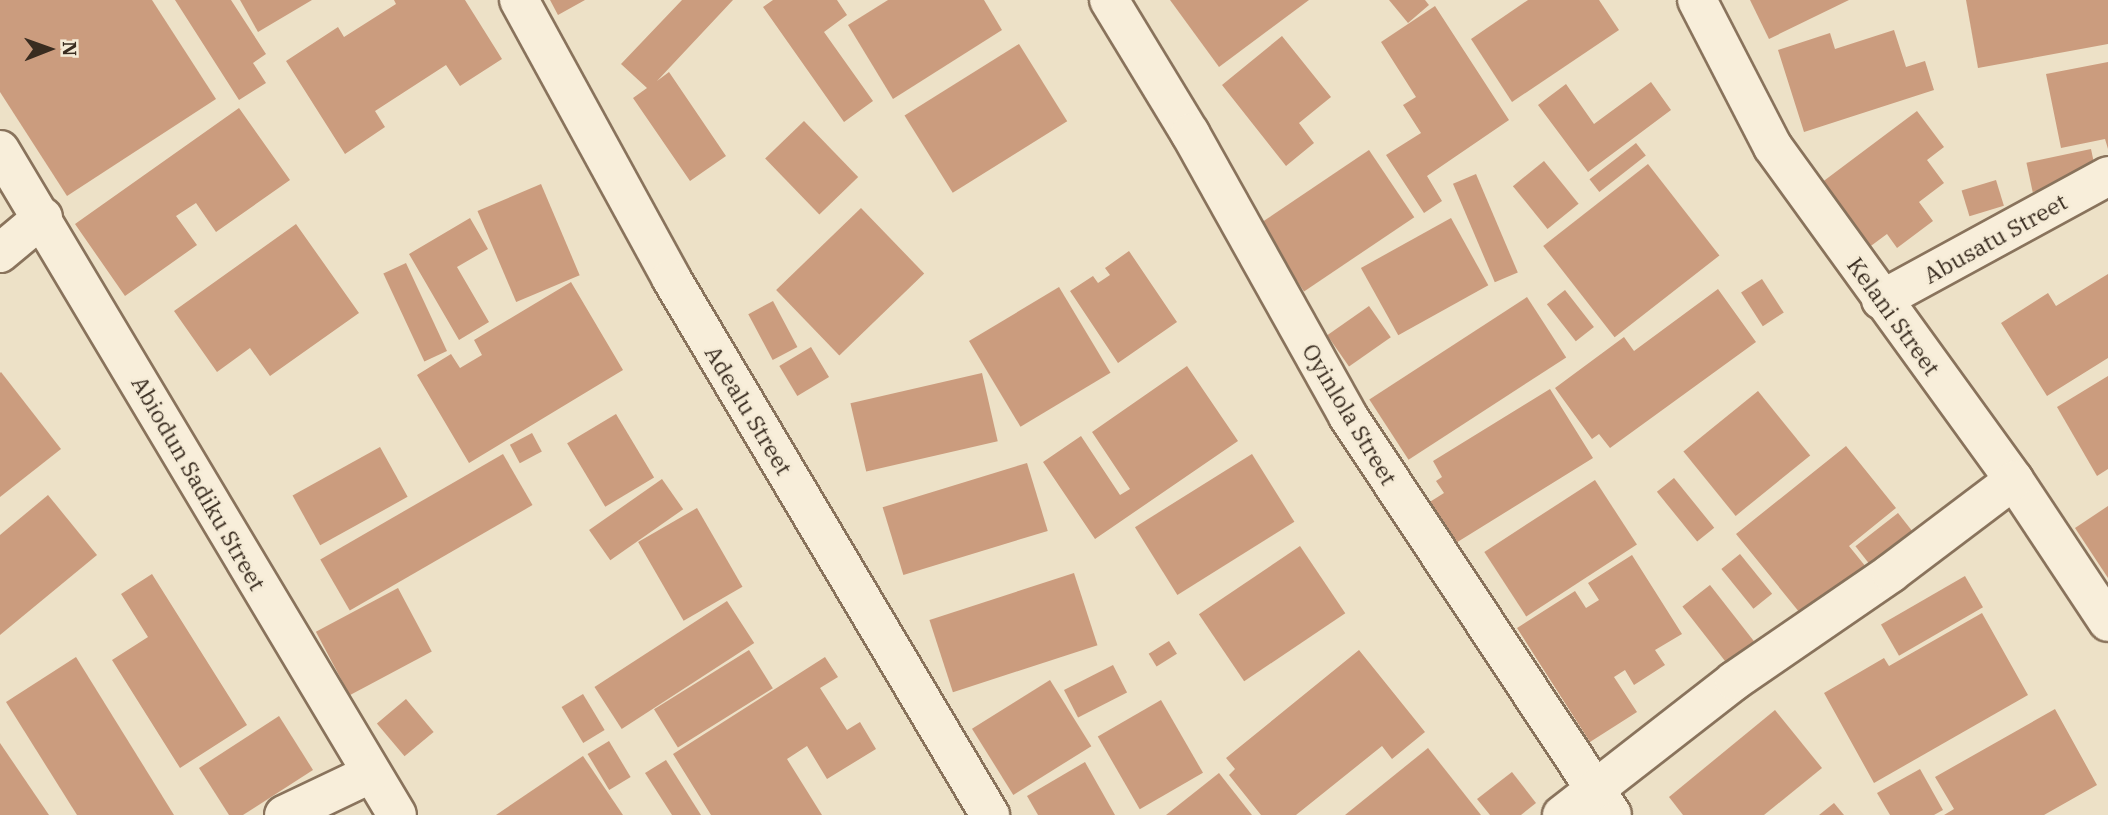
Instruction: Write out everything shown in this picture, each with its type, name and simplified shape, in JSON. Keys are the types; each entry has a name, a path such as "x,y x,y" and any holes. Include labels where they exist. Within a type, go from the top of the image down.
{"street":[{"name":"Adealu Street","path":"519,0 671,278 990,815"},
{"name":"Oyinlola Street","path":"1109,0 1190,133 1348,416 1603,803"},
{"name":"Kelani Street","path":"1697,0 1773,147 1881,300 2014,480 2108,622"},
{"name":"Abiodun Sadiku Street","path":"0,150 43,217 370,774 397,815"},
{"name":"Abusatu Street","path":"1881,300 2108,176"},
{"path":"0,253 43,217"},
{"path":"1562,815 1603,803 1734,681 1891,573 2014,480"},
{"path":"284,815 370,774"}],"building":[{"path":"0,0 152,0 216,99 67,196 0,92"},
{"path":"175,0 231,0 266,54 253,63 266,83 239,100"},
{"path":"240,0 312,0 258,32"},
{"path":"394,0 465,0 502,59 460,86 446,65 375,111 385,127 345,154 286,61 338,27 344,37 396,4"},
{"path":"550,0 585,0 558,15"},
{"path":"682,0 733,0 657,81 669,72 726,156 690,181 633,98 647,88 621,64"},
{"path":"773,0 837,0 847,15 824,32 873,101 844,122 763,7"},
{"path":"888,0 984,0 1002,30 893,99 848,25"},
{"path":"1170,0 1309,0 1219,67"},
{"path":"1389,0 1425,0 1429,5 1408,23"},
{"path":"1528,0 1599,0 1619,30 1512,102 1471,39"},
{"path":"1750,0 1849,0 1769,39"},
{"path":"1966,0 2108,0 2108,44 1978,68"},
{"path":"1435,6 1509,120 1427,176 1442,201 1424,213 1386,155 1421,133 1403,105 1416,97 1381,42"},
{"path":"1894,30 1906,67 1925,61 1934,90 1804,132 1778,50 1830,33 1835,49"},
{"path":"1282,36 1331,97 1299,123 1314,143 1286,166 1222,85"},
{"path":"1019,44 1067,121 953,193 905,116"},
{"path":"2108,62 2108,149 2105,139 2061,148 2046,74"},
{"path":"1651,82 1671,110 1588,172 1538,105 1566,84 1594,124"},
{"path":"239,108 290,180 216,232 196,203 176,216 197,245 125,296 75,224"},
{"path":"1917,111 1944,147 1927,160 1944,183 1919,202 1933,221 1897,248 1887,234 1860,254 1813,189"},
{"path":"804,121 858,177 819,215 765,159"},
{"path":"1636,143 1646,156 1599,192 1590,179"},
{"path":"2091,149 2097,178 2033,192 2026,163"},
{"path":"1369,150 1414,217 1304,292 1259,224"},
{"path":"1544,161 1579,204 1548,229 1513,186"},
{"path":"1648,164 1719,255 1615,337 1543,246"},
{"path":"1476,174 1518,272 1495,282 1453,184"},
{"path":"1996,180 2004,206 1969,216 1962,191"},
{"path":"541,184 580,275 516,302 477,211"},
{"path":"861,208 924,273 839,355 776,290"},
{"path":"470,218 488,249 457,267 489,322 459,340 409,254"},
{"path":"1451,218 1488,285 1398,335 1361,268"},
{"path":"296,224 359,313 270,376 250,348 217,372 174,311"},
{"path":"1129,251 1177,322 1118,363 1070,291 1093,276 1098,283 1110,275 1105,268"},
{"path":"406,263 447,351 424,361 383,274"},
{"path":"2108,274 2108,358 2047,396 2001,323 2048,293 2056,306"},
{"path":"1762,279 1784,313 1763,326 1741,293"},
{"path":"571,282 623,370 469,463 417,375 451,354 460,368 482,355 474,340"},
{"path":"1059,287 1111,373 1021,427 969,341"},
{"path":"1718,289 1756,342 1610,448 1599,434 1592,439 1555,388 1624,337 1634,351"},
{"path":"1565,290 1594,327 1576,341 1547,304"},
{"path":"1527,297 1566,357 1409,460 1369,399"},
{"path":"773,301 797,347 773,360 748,314"},
{"path":"1369,306 1391,337 1349,366 1327,335"},
{"path":"811,347 829,377 797,396 779,366"},
{"path":"1187,366 1238,441 1095,539 1043,462 1081,436 1120,495 1130,489 1092,432"},
{"path":"0,373 61,449 0,497"},
{"path":"982,373 998,441 866,472 850,403"},
{"path":"2108,376 2108,469 2097,476 2057,407"},
{"path":"1550,389 1593,458 1451,546 1425,505 1444,493 1436,481 1442,477 1433,461"},
{"path":"1758,391 1810,456 1736,516 1683,451"},
{"path":"616,414 654,477 605,507 567,443"},
{"path":"532,433 542,452 520,463 510,445"},
{"path":"1846,446 1896,508 1849,546 1866,567 1804,618 1736,534"},
{"path":"380,447 408,497 320,545 293,495"},
{"path":"503,454 532,505 350,611 320,560"},
{"path":"1252,454 1294,522 1177,595 1135,527"},
{"path":"1027,463 1048,531 903,575 883,507"},
{"path":"1674,478 1714,528 1697,542 1657,492"},
{"path":"662,479 683,509 610,560 589,530"},
{"path":"1595,480 1637,545 1526,616 1484,552"},
{"path":"48,495 97,555 0,635 0,535"},
{"path":"2108,506 2108,578 2075,528"},
{"path":"697,508 742,587 684,621 638,542"},
{"path":"1898,513 1916,536 1873,569 1855,546"},
{"path":"1300,546 1345,613 1244,681 1199,614"},
{"path":"1740,554 1772,594 1753,609 1721,569"},
{"path":"1632,555 1682,634 1655,650 1665,665 1634,685 1625,670 1614,677 1637,712 1590,742 1517,628 1575,591 1586,608 1599,600 1588,583"},
{"path":"1074,573 1097,645 953,692 929,620"},
{"path":"152,574 247,725 180,768 112,660 148,637 121,594"},
{"path":"1965,576 1983,607 1899,656 1881,624"},
{"path":"1710,585 1759,648 1732,670 1682,607"},
{"path":"398,588 432,652 350,695 316,632"},
{"path":"727,601 754,643 622,729 594,687"},
{"path":"1982,613 2028,695 1874,783 1824,693 1884,658 1889,666"},
{"path":"1169,641 1177,654 1157,666 1149,654"},
{"path":"749,650 773,688 678,748 654,709"},
{"path":"1359,650 1425,732 1392,759 1382,746 1296,815 1261,815 1229,775 1235,769 1226,758"},
{"path":"76,657 174,815 77,815 6,702"},
{"path":"825,657 838,677 820,688 847,730 860,722 876,749 827,779 807,746 787,759 822,815 711,815 673,754"},
{"path":"1113,665 1127,693 1078,718 1064,690"},
{"path":"1050,680 1091,746 1013,795 972,729"},
{"path":"583,694 605,730 583,743 562,707"},
{"path":"406,699 434,732 405,756 377,723"},
{"path":"1161,700 1203,773 1140,809 1098,736"},
{"path":"2055,709 2097,785 2044,815 1944,815 1954,809 1935,777"},
{"path":"1775,710 1822,768 1764,815 1683,815 1669,797"},
{"path":"279,716 313,770 243,815 229,815 199,768"},
{"path":"609,741 631,777 609,790 588,754"},
{"path":"0,743 49,815 0,815"},
{"path":"1428,748 1481,815 1345,815"},
{"path":"583,756 623,815 496,815"},
{"path":"666,760 701,815 672,815 645,773"},
{"path":"1085,762 1115,815 1038,815 1027,796"},
{"path":"1920,769 1943,810 1934,815 1890,815 1877,793"},
{"path":"1512,772 1536,803 1521,815 1490,815 1477,799"},
{"path":"1219,773 1252,815 1166,815"},
{"path":"1834,803 1844,815 1819,815"}]}
